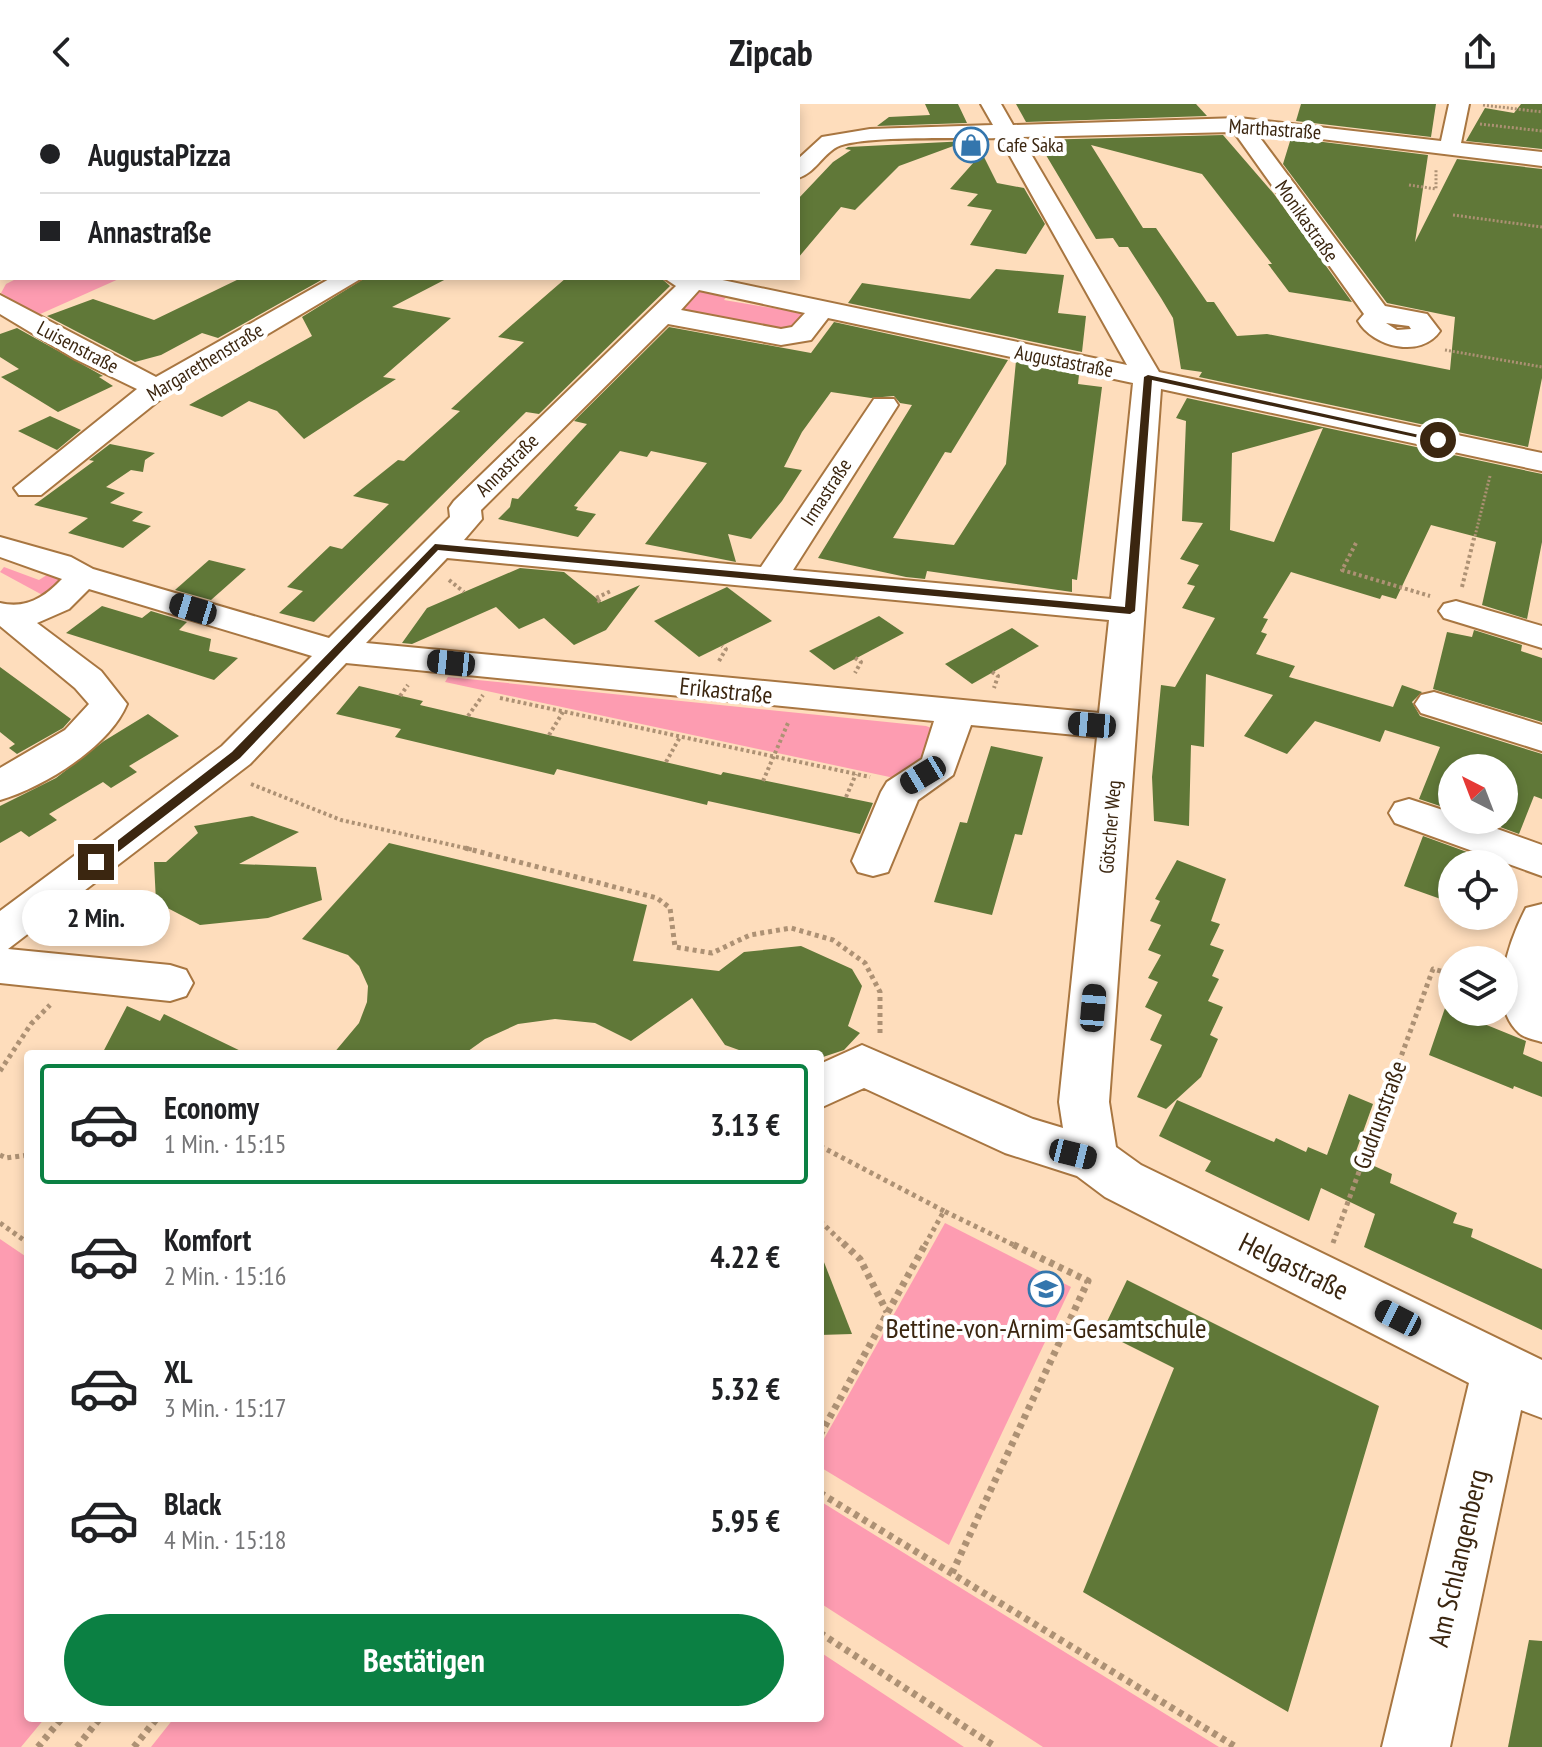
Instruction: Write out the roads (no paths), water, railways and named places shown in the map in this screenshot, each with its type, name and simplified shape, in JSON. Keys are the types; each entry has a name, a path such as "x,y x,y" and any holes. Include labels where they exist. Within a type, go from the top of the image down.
{"street":[{"path":"1443,146 1451,115"},
{"path":"800,169 819,150 845,139 999,118 1148,377"},
{"name":"Marthastraße","path":"999,118 1239,124 1542,159"},
{"name":"Monikastraße","path":"1239,124 1378,315 1402,315 1423,323 1426,327 1424,334 1412,338"},
{"name":"Margarethenstraße","path":"30,488 157,388 346,280"},
{"name":"Annastraße","path":"0,935 236,755 435,547 466,519 465,508 475,497 663,315 686,280"},
{"name":"Augustastraße","path":"691,280 1542,462"},
{"name":"Luisenstraße","path":"0,303 85,353 157,388"},
{"path":"663,315 781,337 801,334 821,310"},
{"name":"Götscher Weg","path":"1093,1159 1084,1102 1130,611 1148,377"},
{"name":"Irmastraße","path":"769,580 884,405"},
{"name":"Erikastraße","path":"0,547 59,564 81,576 334,651 1119,727"},
{"path":"435,547 1130,611"},
{"path":"6,616 34,613 53,604 74,588 81,576"},
{"path":"1457,608 1542,637"},
{"path":"0,786 88,732 106,715 108,704 95,687 6,616"},
{"path":"1434,704 1542,738"},
{"path":"873,861 901,792 908,784 939,766 956,713"},
{"path":"1409,813 1542,861"},
{"path":"1542,920 1518,994 1536,1021 1542,1023"},
{"path":"0,966 170,983"},
{"name":"Helgastraße","path":"824,1086 862,1065 1023,1138 1093,1159 1123,1181 1522,1380"},
{"name":"Am Schlangenberg","path":"1416,1747 1522,1380"}],"place":[{"name":"Cafe Saka","path":"971,145"},
{"name":"Bettine-von-Arnim-Gesamtschule","path":"1046,1289"}]}
